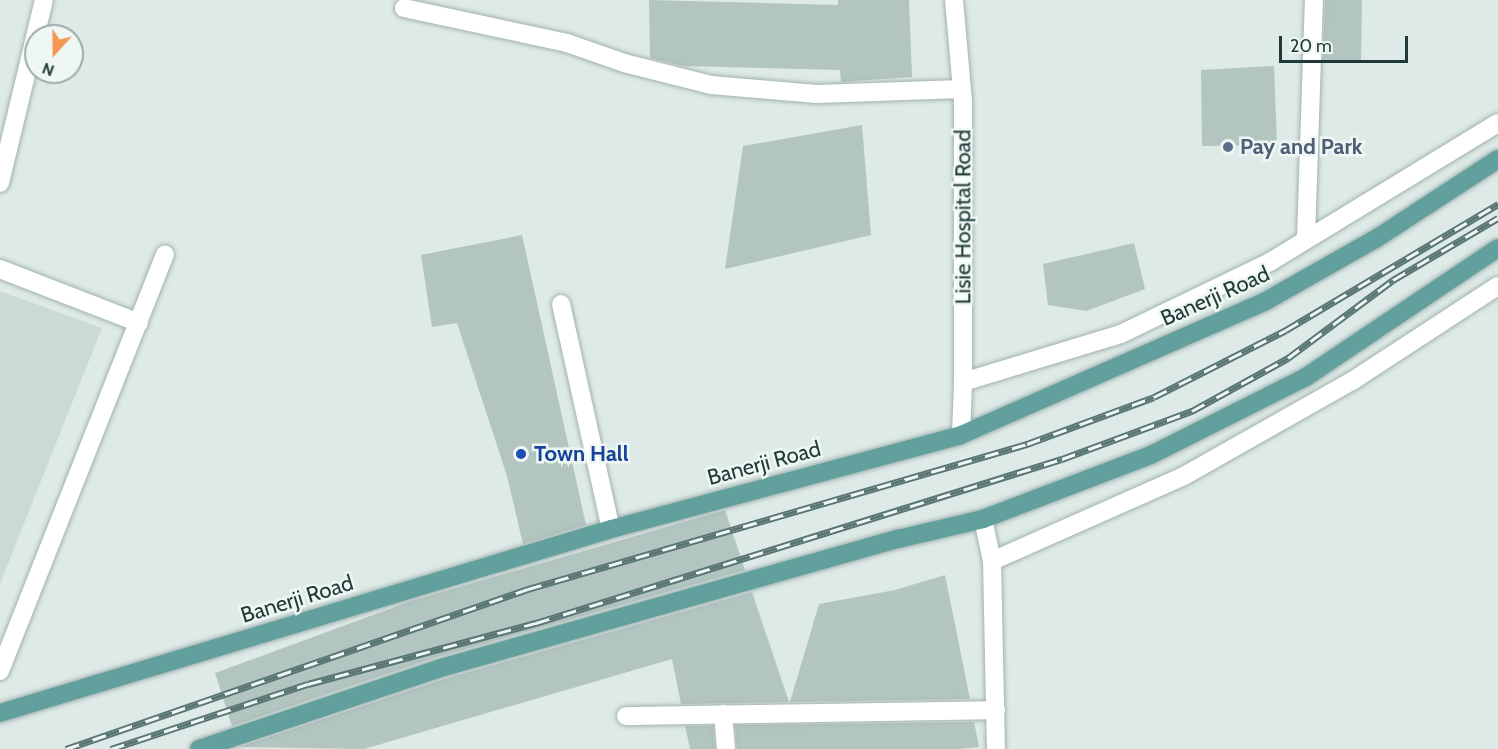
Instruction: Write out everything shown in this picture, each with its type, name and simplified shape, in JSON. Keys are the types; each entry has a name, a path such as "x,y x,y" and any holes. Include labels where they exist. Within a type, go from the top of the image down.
{"main road":[{"name":"Banerji Road","path":"0,713 611,529 961,435 1266,301 1377,238 1498,159"},
{"path":"199,749 441,668 898,539 982,519 1151,455 1306,377 1498,248"}],"street":[{"path":"0,183 44,0"},
{"name":"Lisie Hospital Road","path":"954,0 962,89 963,382 961,435"},
{"path":"1306,238 1314,0"},
{"path":"404,8 567,43 624,63 711,85 817,94 962,89"},
{"path":"963,382 1121,334 1270,261 1498,123"},
{"path":"0,671 140,323 165,255"},
{"path":"0,269 140,323"},
{"path":"992,561 1184,476 1352,381 1498,286"},
{"path":"561,304 611,529"},
{"path":"982,519 992,561 996,749"},
{"path":"626,716 996,710"},
{"path":"723,714 726,749"}],"shaded area":[{"path":"0,291 102,328 0,584"}],"building":[{"path":"649,0 838,5 838,0 909,0 912,77 841,82 840,70 683,66 650,58"},
{"path":"1325,0 1362,0 1361,60 1323,61"},
{"path":"1274,66 1277,145 1202,146 1201,70"},
{"path":"862,125 871,235 725,269 743,146"},
{"path":"522,235 586,525 523,544 507,476 457,323 432,327 421,255"},
{"path":"1134,243 1145,289 1086,311 1048,305 1043,264"},
{"path":"725,510 745,570 437,657 232,726 215,673 411,601"},
{"path":"945,575 970,699 790,702 819,604 895,590"},
{"path":"752,592 789,702 681,704 672,659 364,749 239,747 444,679"},
{"path":"974,722 979,747 959,749 737,749 735,725"},
{"path":"685,726 713,726 715,749 690,749"}],"railway":[{"path":"66,749 528,589 1027,444 1154,397 1286,330 1498,204"},
{"path":"111,749 308,684 536,623 1062,459 1192,411 1288,358 1393,280 1498,218"}],"place":[{"name":"Pay and Park","path":"1228,147"},
{"name":"Town Hall","path":"521,454"}]}
